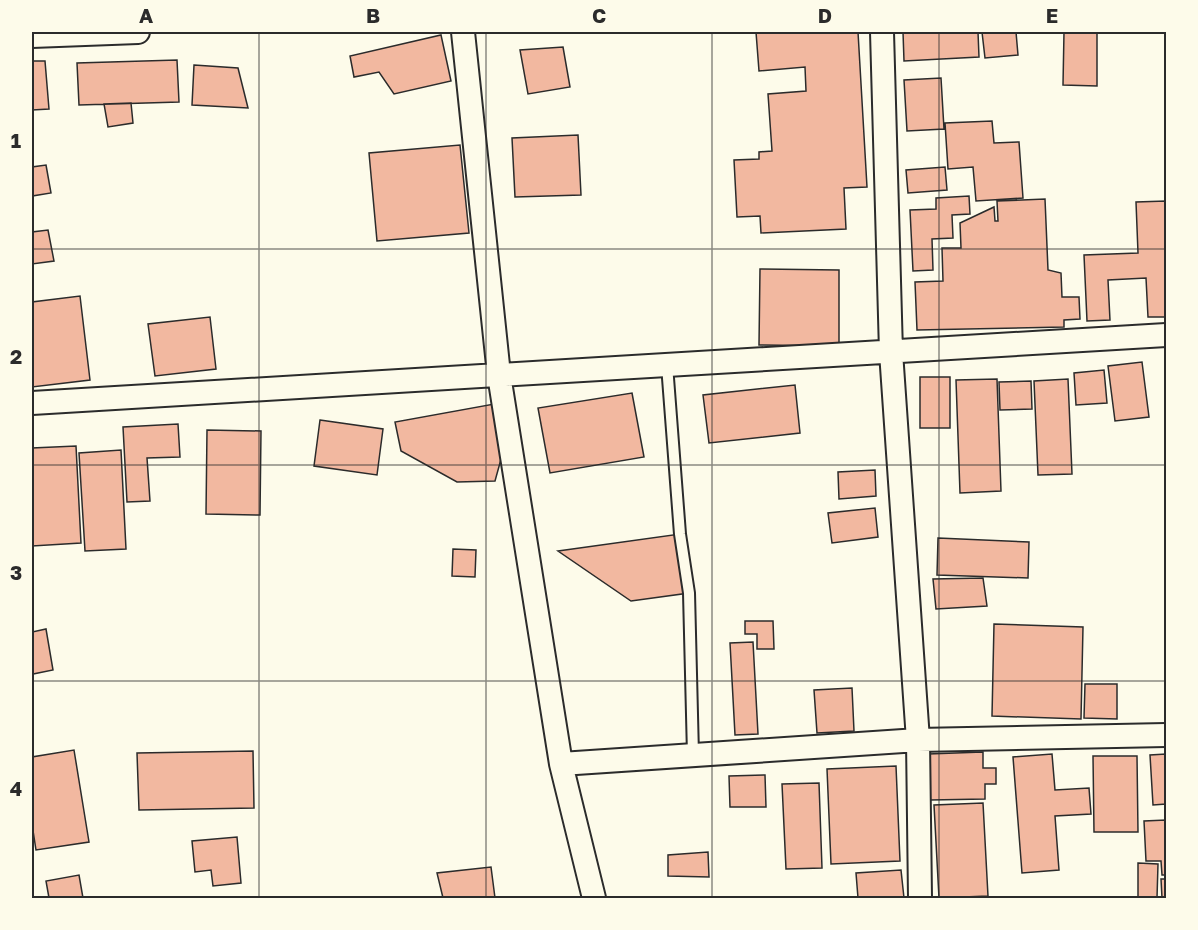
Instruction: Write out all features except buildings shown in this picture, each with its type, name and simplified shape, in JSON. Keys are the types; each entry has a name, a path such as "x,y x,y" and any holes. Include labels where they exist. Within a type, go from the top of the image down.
{"street":[{"path":"32,36 138,32"},
{"path":"464,32 499,375 561,764 594,898"},
{"path":"882,32 891,352 918,740 920,898"},
{"path":"32,403 1167,335"},
{"path":"561,764 918,740 1167,735"}],"lane":[{"path":"667,365 680,534 689,593 693,755"}]}
